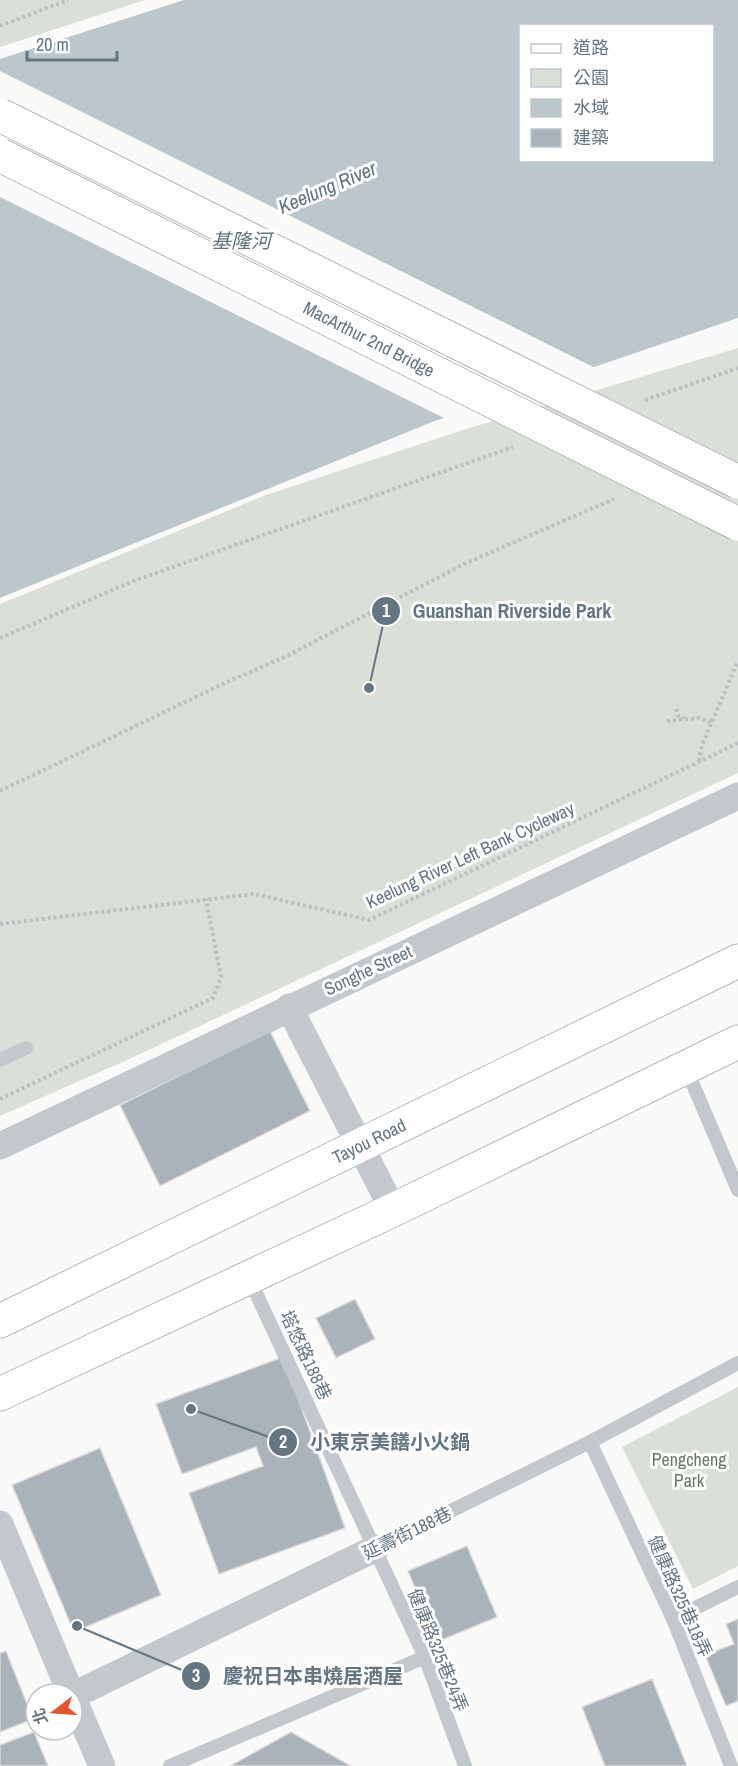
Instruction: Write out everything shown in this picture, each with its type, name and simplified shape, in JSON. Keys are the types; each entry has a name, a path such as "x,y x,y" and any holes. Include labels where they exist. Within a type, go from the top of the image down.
{"main road":[{"name":"MacArthur 2nd Bridge","path":"0,115 738,482"},
{"name":"MacArthur 2nd Bridge","path":"0,155 738,524"},
{"name":"Tayou Road","path":"0,1321 738,962"},
{"path":"0,1394 393,1210 738,1042"}],"street":[{"name":"Songhe Street","path":"0,1146 738,796"},
{"path":"289,1007 393,1210"},
{"path":"0,1524 67,1682"},
{"name":"延壽街188巷","path":"84,1689 376,1548"},
{"path":"84,1723 102,1766"}],"lane":[{"path":"0,1060 26,1048"},
{"path":"686,1067 738,1190"},
{"name":"塔悠路188巷","path":"248,1276 376,1548"},
{"name":"延壽街188巷","path":"376,1548 590,1442 738,1364"},
{"name":"健康路325巷18弄","path":"590,1442 673,1619 731,1766"},
{"name":"健康路325巷24弄","path":"376,1548 424,1657 465,1766"},
{"path":"673,1619 738,1587"},
{"path":"171,1766 424,1657"}],"path":[{"path":"0,26 68,0"},
{"path":"643,401 736,368 738,376"},
{"path":"0,638 136,580 519,445"},
{"path":"0,791 225,682 288,656 464,564 619,497"},
{"path":"699,761 702,745 738,661"},
{"path":"676,709 678,716 684,718"},
{"path":"667,721 698,718 712,722"},
{"name":"Keelung River Left Bank Cycleway","path":"0,924 254,894 369,920 738,743"},
{"path":"0,1099 213,998 221,977 206,899"}],"green space":[{"path":"0,0 145,0 0,47"},
{"path":"738,348 738,773 136,1056 0,1116 0,604 266,495 463,430"},
{"name":"Pengcheng Park","path":"738,1387 738,1566 693,1589 622,1447"}],"water":[{"name":"基隆河","path":"184,0 738,0 738,318 432,422 0,598 0,59"}],"pier":[{"path":"0,71 597,369 448,420 0,197"}],"building":[{"path":"270,1031 310,1111 160,1186 120,1105"},
{"path":"355,1299 375,1339 336,1358 316,1318"},
{"path":"283,1357 345,1528 219,1574 189,1493 263,1466 256,1447 182,1474 156,1404"},
{"path":"100,1448 161,1595 74,1632 12,1485"},
{"path":"467,1546 497,1617 437,1642 408,1571"},
{"path":"738,1619 738,1701 726,1706 705,1655 734,1644 726,1624"},
{"path":"6,1651 24,1696 24,1723 0,1732 0,1653"},
{"path":"652,1679 687,1766 605,1766 582,1707"},
{"path":"291,1732 351,1766 230,1766"},
{"path":"24,1736 24,1742 38,1742 48,1766 0,1766 0,1745"}],"place":[{"name":"Guanshan Riverside Park","path":"369,688"},
{"name":"小東京美饍小火鍋","path":"191,1409"},
{"name":"慶祝日本串燒居酒屋","path":"77,1626"}],"water label":[{"name":"Keelung River","path":"327,187"}]}
